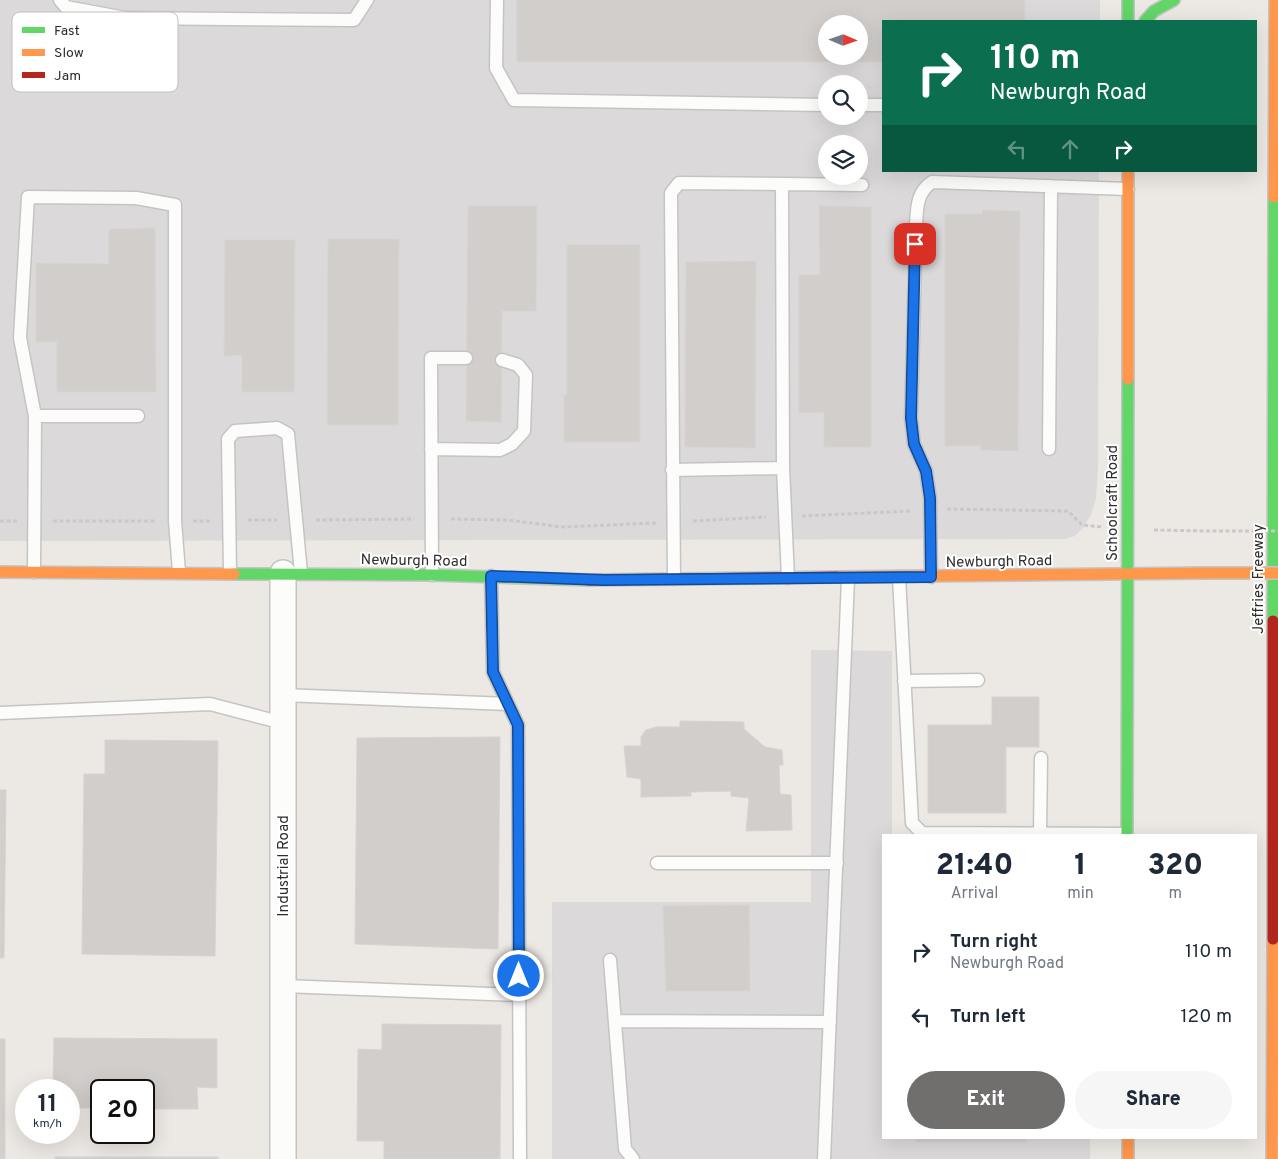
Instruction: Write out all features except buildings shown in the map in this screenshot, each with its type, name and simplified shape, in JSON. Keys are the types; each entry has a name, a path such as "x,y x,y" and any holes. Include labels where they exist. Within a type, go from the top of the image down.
{"main road":[{"path":"1128,0 1128,20"},
{"path":"1146,20 1154,11 1174,0"},
{"name":"Jeffries Freeway","path":"1272,1159 1275,0"},
{"name":"Schoolcraft Road","path":"1127,834 1128,172"},
{"name":"Newburgh Road","path":"0,572 230,572 491,576 604,580 1278,574"},
{"path":"1128,1139 1128,1159"}],"street":[{"name":"Industrial Road","path":"283,1159 283,695 292,573"}],"lane":[{"path":"60,0 66,7 93,12"},
{"path":"178,18 354,20 367,0"},
{"path":"497,0 496,68 514,100 818,104"},
{"path":"868,105 882,105"},
{"path":"931,577 930,510 926,471 914,444 911,418 916,224 918,200 922,188 932,182 1128,189"},
{"path":"674,579 672,522 671,193 680,183 818,184"},
{"path":"782,184 783,468 788,578"},
{"path":"1049,448 1051,186"},
{"path":"34,572 34,416 20,338 28,197 136,198 175,205 175,521 179,572"},
{"path":"432,575 432,358 466,358"},
{"path":"431,449 500,450 512,444 524,431 526,375 518,366 502,360"},
{"path":"34,416 138,416"},
{"path":"230,572 228,439 235,431 277,428 288,434 296,520 292,573"},
{"path":"672,470 783,468"},
{"path":"491,576 493,672 518,725 520,1159"},
{"path":"899,577 912,823 916,832 1127,834"},
{"path":"824,1159 848,578"},
{"path":"904,681 978,680"},
{"path":"283,695 508,704"},
{"path":"0,713 210,704 283,723"},
{"path":"1040,833 1041,758"},
{"path":"656,863 836,863"},
{"path":"610,960 625,1149 633,1159"},
{"path":"283,986 520,995"},
{"path":"615,1021 830,1022"}],"path":[{"path":"0,521 431,519 508,520 563,527 967,508 1068,511 1082,525 1127,530 1278,531"}],"shaded area":[{"path":"0,0 1100,0 1100,20 882,20 882,172 1099,172 1098,469 1096,498 1091,515 1075,536 1064,539 0,541"},
{"path":"811,650 892,651 892,834 882,834 882,1139 1090,1139 1090,1159 552,1159 552,902 811,902"}],"traffic: fast":[{"path":"1128,0 1128,20"},
{"path":"1146,20 1154,11 1174,0"},
{"path":"1273,621 1274,197"},
{"path":"1127,834 1128,379"},
{"path":"234,574 432,575 589,580"}],"traffic: slow":[{"path":"1274,197 1275,0"},
{"path":"1128,172 1128,379"},
{"path":"0,572 234,574"},
{"path":"837,577 1205,573"},
{"path":"1205,573 1278,573"},
{"path":"1272,1159 1273,939"},
{"path":"1128,1139 1128,1159"}],"traffic: jam":[{"path":"589,580 837,577"},
{"path":"1273,621 1273,939"}],"route":[{"path":"519,976 518,725 493,672 491,576 604,580 931,577 930,498 926,471 914,444 911,418 915,244"}]}
